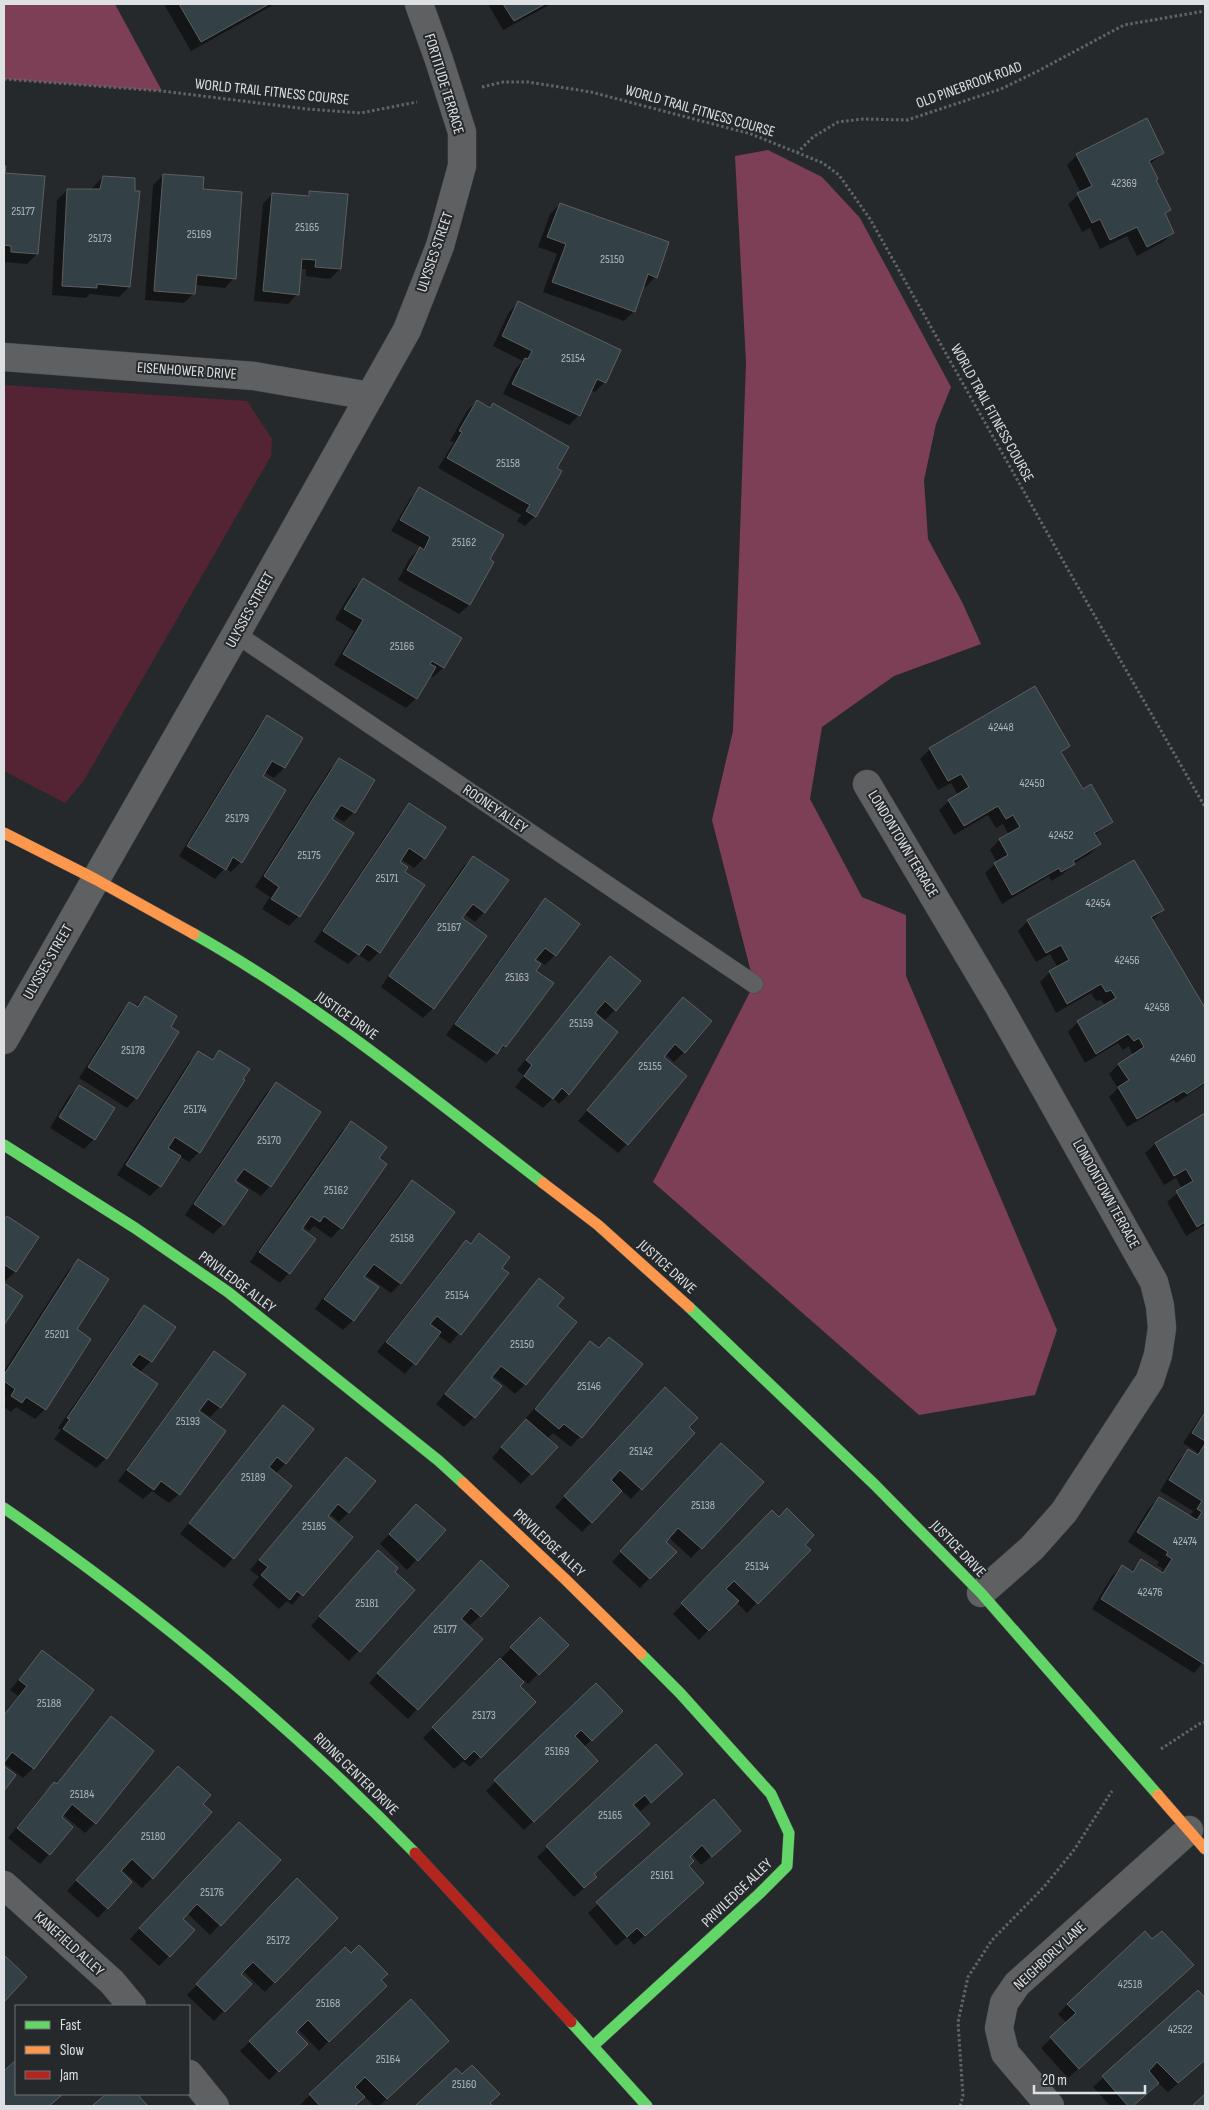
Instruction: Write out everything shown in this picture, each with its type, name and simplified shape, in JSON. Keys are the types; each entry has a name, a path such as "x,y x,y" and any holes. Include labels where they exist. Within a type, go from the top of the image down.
{"street":[{"name":"FORTITUDE TERRACE","path":"419,4 451,94 462,132 462,166"},
{"name":"ULYSSES STREET","path":"4,1040 236,634 410,322 440,246 462,166"},
{"name":"EISENHOWER DRIVE","path":"4,357 254,376 370,396"},
{"name":"LONDONTOWN TERRACE","path":"867,784 997,1003 1130,1236 1154,1282 1160,1306 1162,1328 1158,1355 1150,1380 1064,1512 1032,1548 980,1594"},
{"name":"JUSTICE DRIVE","path":"4,833 95,879 225,952 359,1042 598,1226 722,1337 875,1486 980,1594 1197,1840"},
{"name":"PRIVILEDGE ALLEY","path":"4,1145 136,1228 228,1292 439,1461 565,1579 680,1693 771,1794 789,1833 787,1866 593,2046"},
{"name":"RIDING CENTER DRIVE","path":"4,1508 53,1541 178,1637 287,1730 402,1839 647,2106"},
{"name":"NEIGHBORLY LANE","path":"1050,2106 1005,2053 999,2028 1004,2003 1017,1984 1197,1840"},
{"name":"KANEFIELD ALLEY","path":"4,1885 112,1982 131,2005"},
{"path":"190,2075 215,2106"}],"lane":[{"name":"ROONEY ALLEY","path":"236,634 754,984"}],"path":[{"name":"OLD PINEBROOK ROAD","path":"797,153 814,137 838,122 863,119 907,120 1001,89 1124,25 1205,11"},
{"name":"WORLD TRAIL FITNESS COURSE","path":"4,79 162,91 307,109 361,113 503,82 528,82 591,92 751,134 823,163 839,175 870,219 1061,558 1205,807"},
{"path":"1159,1751 1199,1724 1205,1722"}],"shaded area":[{"path":"4,4 115,4 162,91 4,79"},
{"path":"768,150 822,177 860,218 951,387 936,424 924,480 928,539 962,602 981,644 894,676 822,727 810,799 862,897 906,915 906,976 1057,1330 1035,1395 919,1415 653,1182 754,984 712,820 733,731 746,362 735,156"},
{"path":"4,385 247,401 272,439 271,456 83,782 65,803 4,771"}],"building":[{"path":"179,4 269,4 201,42"},
{"path":"503,4 545,4 514,21"},
{"path":"1147,118 1164,153 1149,161 1171,210 1165,213 1174,233 1147,247 1137,227 1110,240 1100,219 1092,223 1077,193 1092,186 1076,154"},
{"path":"4,166 6,166 5,173 45,176 38,254 11,252 11,246 4,245"},
{"path":"163,174 204,177 203,189 242,192 236,279 197,275 195,294 154,291"},
{"path":"103,176 135,178 135,191 140,191 130,287 97,284 97,288 62,286 67,189 100,189"},
{"path":"309,191 348,194 341,269 315,267 316,260 302,259 299,295 263,291 272,193 309,196"},
{"path":"560,203 669,242 657,278 648,274 635,312 552,282 566,244 547,237"},
{"path":"518,301 621,350 606,383 597,379 580,416 512,384 525,358 528,359 532,351 502,336"},
{"path":"477,400 490,408 493,403 569,447 557,468 562,471 536,517 526,511 530,505 447,458 462,432 459,431"},
{"path":"419,487 504,535 490,559 494,562 470,605 407,570 420,547 424,550 430,537 400,520"},
{"path":"363,578 462,638 444,668 432,661 430,664 436,667 417,699 343,654 363,620 344,609"},
{"path":"1035,686 1070,746 1061,752 1083,789 1091,784 1113,822 1094,833 1101,844 1073,861 1075,864 1061,872 1059,868 1012,895 994,863 1008,855 999,839 1020,827 1013,815 1006,819 998,806 964,826 948,800 969,787 961,774 948,781 929,748"},
{"path":"267,715 303,738 285,768 272,761 263,776 286,790 242,863 233,857 226,870 187,846"},
{"path":"339,758 375,780 355,813 341,805 332,819 354,833 300,917 271,899 279,887 264,876"},
{"path":"409,803 446,827 425,859 409,848 400,862 408,867 405,872 425,885 380,953 367,944 359,955 323,931"},
{"path":"473,856 509,880 485,913 473,904 462,918 487,936 434,1009 389,976"},
{"path":"1134,860 1164,910 1151,917 1205,1008 1205,1082 1187,1094 1184,1091 1137,1119 1118,1087 1129,1080 1118,1064 1144,1047 1139,1038 1134,1041 1128,1034 1096,1054 1077,1021 1116,998 1111,990 1106,992 1101,984 1067,1004 1049,971 1069,960 1061,945 1046,953 1027,920"},
{"path":"545,898 580,924 556,956 545,948 535,960 541,964 536,971 554,983 506,1047 503,1045 497,1054 455,1024"},
{"path":"610,956 641,981 616,1011 605,1001 595,1013 618,1032 569,1095 562,1088 553,1099 524,1076 532,1065 526,1060"},
{"path":"145,996 177,1016 171,1027 179,1032 137,1099 88,1067 129,1002 138,1007"},
{"path":"683,997 712,1021 685,1053 675,1044 664,1057 687,1076 628,1145 587,1110"},
{"path":"219,1050 250,1069 200,1153 175,1137 168,1148 181,1156 161,1187 126,1165 198,1051 213,1060"},
{"path":"276,1082 321,1112 271,1187 244,1169 235,1181 248,1190 224,1225 194,1204"},
{"path":"79,1085 115,1108 95,1140 59,1117"},
{"path":"1205,1113 1205,1222 1197,1227 1176,1191 1193,1181 1186,1169 1174,1176 1155,1143"},
{"path":"351,1121 387,1147 379,1158 387,1164 342,1229 324,1216 320,1222 311,1216 302,1229 316,1239 290,1274 259,1252"},
{"path":"412,1180 455,1212 401,1284 374,1264 364,1277 379,1287 354,1321 324,1299"},
{"path":"7,1216 39,1237 16,1272 5,1265 4,1267 4,1220"},
{"path":"479,1233 510,1257 502,1268 509,1273 461,1335 437,1316 430,1324 441,1332 416,1365 386,1342 466,1240 471,1244"},
{"path":"78,1259 109,1279 77,1329 91,1339 46,1410 26,1397 22,1403 11,1396 15,1389 4,1381 4,1375"},
{"path":"539,1278 564,1298 557,1306 577,1322 526,1385 501,1366 491,1378 502,1386 475,1418 445,1394"},
{"path":"4,1283 23,1296 4,1325"},
{"path":"144,1305 176,1327 152,1362 139,1354 131,1365 158,1384 107,1459 63,1429 70,1419 67,1418"},
{"path":"609,1337 643,1364 582,1438 564,1424 559,1429 535,1409 590,1341 599,1348"},
{"path":"214,1351 246,1374 221,1408 208,1399 199,1411 226,1431 180,1495 161,1481 154,1490 127,1470"},
{"path":"665,1387 698,1418 689,1427 695,1433 642,1490 620,1470 611,1480 622,1491 592,1523 564,1496"},
{"path":"283,1405 314,1429 286,1464 277,1457 269,1467 292,1486 234,1559 189,1523"},
{"path":"1205,1412 1205,1441 1192,1433"},
{"path":"526,1419 558,1447 532,1475 501,1447"},
{"path":"721,1443 764,1482 702,1549 678,1528 666,1542 677,1552 650,1579 620,1551"},
{"path":"1205,1444 1204,1664 1101,1599 1122,1565 1133,1572 1141,1559 1163,1573 1172,1559 1166,1555 1168,1552 1137,1532 1159,1497 1197,1520 1202,1512 1197,1509 1202,1501 1169,1480 1188,1449 1198,1455"},
{"path":"346,1457 376,1481 349,1513 338,1504 328,1516 353,1537 303,1596 297,1591 290,1600 261,1575 268,1567 259,1560"},
{"path":"416,1504 446,1530 418,1561 389,1534"},
{"path":"787,1508 814,1535 805,1545 811,1550 758,1604 734,1581 726,1589 739,1601 709,1631 681,1603 772,1510 779,1517"},
{"path":"378,1550 398,1568 395,1572 415,1590 360,1652 319,1616"},
{"path":"481,1560 509,1586 481,1617 471,1608 461,1619 483,1639 418,1710 377,1673"},
{"path":"540,1617 569,1645 539,1675 510,1647"},
{"path":"42,1650 94,1690 34,1769 12,1752 4,1763 4,1715 27,1686 19,1680"},
{"path":"500,1658 524,1682 520,1686 536,1702 481,1758 474,1751 465,1760 432,1727"},
{"path":"596,1683 623,1711 592,1741 581,1730 575,1736 598,1761 534,1822 494,1780"},
{"path":"111,1716 154,1751 96,1824 72,1804 62,1817 73,1827 50,1855 17,1828 54,1782 57,1784"},
{"path":"656,1744 683,1774 651,1803 645,1795 633,1805 650,1824 594,1874 597,1877 584,1888 546,1846"},
{"path":"4,1766 16,1775 4,1791"},
{"path":"178,1766 211,1795 203,1804 212,1812 153,1879 132,1859 121,1871 132,1882 108,1909 76,1880"},
{"path":"714,1799 741,1831 712,1857 702,1845 690,1857 694,1861 689,1866 704,1883 645,1936 637,1928 627,1937 596,1902"},
{"path":"239,1822 281,1860 221,1926 197,1904 183,1919 195,1930 170,1957 139,1928"},
{"path":"297,1878 338,1918 275,1983 253,1962 241,1974 252,1984 225,2012 196,1984"},
{"path":"1145,1931 1152,1939 1162,1931 1194,1965 1079,2069 1050,2037 1076,2013 1067,2004"},
{"path":"359,1945 388,1974 381,1980 387,1986 329,2042 308,2020 296,2032 308,2044 279,2072 249,2041 345,1947 351,1953"},
{"path":"4,1955 27,1977 4,2002"},
{"path":"1198,1990 1205,1998 1205,2060 1178,2083 1157,2062 1149,2071 1159,2083 1133,2106 1128,2106 1102,2076"},
{"path":"411,1999 449,2041 387,2099 365,2077 355,2087 365,2097 354,2106 320,2106 309,2094"},
{"path":"15,2061 15,2095 62,2095 49,2106 4,2106 4,2071"},
{"path":"472,2065 500,2094 490,2103 493,2106 415,2106 456,2068 462,2074"},
{"path":"1205,2094 1205,2106 1192,2106"},
{"path":"105,2095 138,2095 148,2106 92,2106"}],"traffic: fast":[{"path":"194,934 285,990 373,1052 543,1183"},
{"path":"4,1145 135,1228 228,1292 439,1461 463,1483"},
{"path":"689,1307 875,1485 981,1593 1158,1795"},
{"path":"4,1508 113,1587 218,1670 319,1759 415,1853"},
{"path":"593,2046 787,1866 789,1833 771,1794 680,1693 641,1654"},
{"path":"571,2022 647,2106"}],"traffic: slow":[{"path":"4,833 95,879 194,934"},
{"path":"543,1183 598,1225 689,1307"},
{"path":"463,1483 641,1654"},
{"path":"1158,1795 1205,1849"}],"traffic: jam":[{"path":"415,1853 571,2022"}]}
